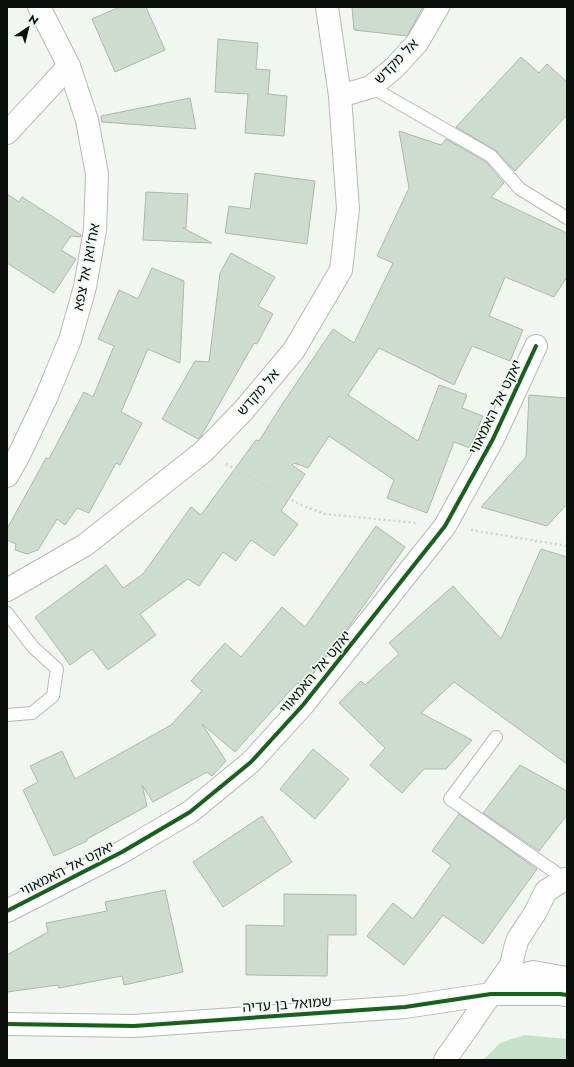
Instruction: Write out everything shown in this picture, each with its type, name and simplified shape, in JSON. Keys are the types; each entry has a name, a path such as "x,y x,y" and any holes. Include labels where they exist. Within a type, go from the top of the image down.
{"street":[{"name":"אח'ואן אל צפא","path":"7,476 19,455 46,398 70,340 85,286 95,230 97,174 87,120 68,66 39,7"},
{"name":"אל מקדש","path":"7,590 85,545 203,452 243,410 294,350 341,270 348,209 340,96 327,7"},
{"name":"אל מקדש","path":"340,96 371,87 394,68 417,43 438,7"},
{"path":"7,133 68,66"},
{"name":"יאקט אל האמאווי","path":"7,911 122,852 190,812 251,762 303,705 445,526 493,439 536,346"},
{"path":"445,1060 511,965 518,939 535,913 546,891 566,879"},
{"name":"שמואל בן עדיה","path":"492,993 515,977 533,972 567,978"},
{"name":"שמואל בן עדיה","path":"7,1024 134,1026 404,1007 492,993 567,995"}],"lane":[{"path":"371,87 491,156 520,189 567,218"},
{"path":"7,613 33,647 57,669 53,696 32,713 7,715"},
{"path":"496,737 450,799 566,879"}],"path":[{"path":"203,452 303,506 325,514 445,526 567,546"}],"green space":[{"path":"524,1035 567,1039 567,1060 483,1060 500,1043"}],"building":[{"path":"120,7 146,7 165,50 115,72 92,19"},
{"path":"352,7 423,7 407,36 354,30"},
{"path":"218,39 258,43 256,69 270,70 268,94 287,96 284,136 245,133 248,94 215,92"},
{"path":"521,57 539,73 547,64 567,82 567,115 515,171 495,150 456,127"},
{"path":"190,98 196,129 102,122 101,116"},
{"path":"399,131 441,145 446,139 486,162 504,183 491,197 567,233 567,277 554,297 505,277 489,316 523,330 510,361 472,346 454,385 379,348 348,395 418,441 439,385 467,395 462,408 483,416 470,448 454,442 427,513 387,498 394,480 329,436 308,468 294,463 292,465 305,474 281,511 298,524 274,556 251,540 236,561 223,552 199,586 188,579 140,614 156,635 108,670 92,649 70,665 35,617 106,565 123,588 143,574 191,507 201,515 256,440 259,441 333,329 354,343 393,263 377,256 409,188"},
{"path":"255,173 315,181 307,244 225,233 229,206 250,209"},
{"path":"146,192 188,194 186,228 183,228 212,243 143,240"},
{"path":"7,194 19,202 22,197 81,235 81,237 71,236 61,250 76,259 54,293 7,263"},
{"path":"231,253 275,277 258,306 273,314 257,344 254,343 198,439 162,419 195,361 209,362 220,273"},
{"path":"152,268 184,281 180,363 148,349 121,412 142,423 120,465 116,463 89,513 77,508 65,525 57,519 38,550 27,554 15,550 16,544 7,540 7,529 46,458 49,459 84,392 93,397 114,346 98,339 119,290 138,299"},
{"path":"529,395 567,398 567,504 547,526 481,507 526,457"},
{"path":"376,526 405,547 350,625 302,687 297,683 235,752 202,724 226,761 212,776 207,772 153,802 142,785 147,806 87,839 87,841 54,856 23,790 38,782 30,766 62,751 75,779 171,725 202,691 191,681 225,643 241,657 282,607 305,627"},
{"path":"541,549 567,557 567,764 454,682 421,713 472,740 446,769 424,769 402,793 370,765 385,748 339,703 361,681 365,685 399,654 389,643 453,586 501,639"},
{"path":"313,749 349,779 315,819 280,789"},
{"path":"520,765 567,791 567,815 539,851 483,813"},
{"path":"459,814 537,869 483,944 443,915 404,965 367,936 393,903 413,919 451,865 432,851"},
{"path":"262,816 292,862 223,907 193,862"},
{"path":"165,890 183,972 124,985 122,976 59,988 58,985 7,992 7,955 48,932 46,923 107,911 105,902"},
{"path":"284,894 356,895 356,935 328,935 327,976 246,975 246,925 284,926"}],"cycle path":[{"path":"7,911 122,852 190,812 251,762 303,705 445,526 493,439 536,346"},
{"path":"7,1024 134,1026 405,1007 491,994 567,995"}]}
